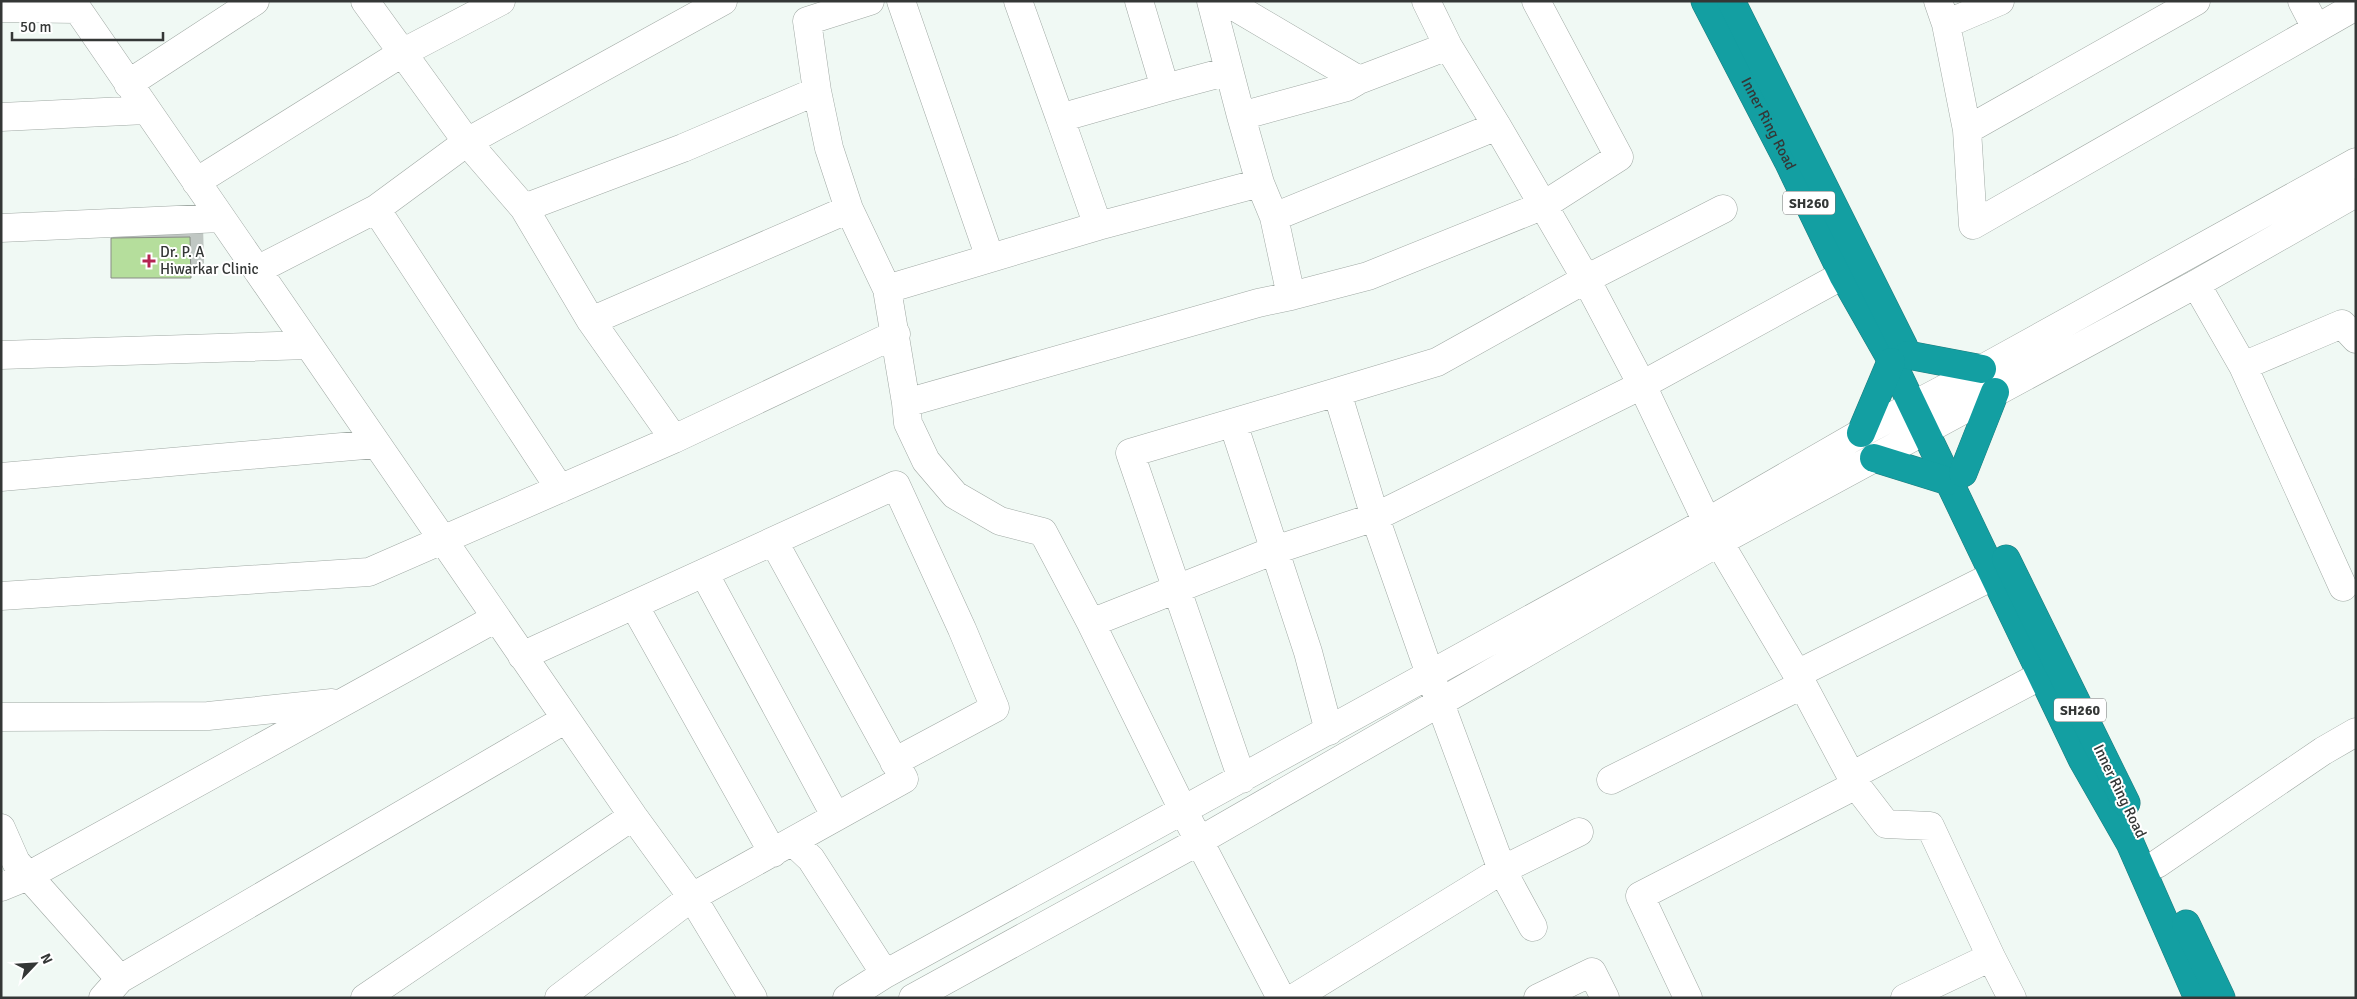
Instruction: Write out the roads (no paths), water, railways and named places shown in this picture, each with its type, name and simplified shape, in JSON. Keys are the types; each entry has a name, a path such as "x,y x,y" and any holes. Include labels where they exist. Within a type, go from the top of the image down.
{"highway":[{"name":"Inner Ring Road","path":"1705,1 1788,161 1843,274 1899,358"},
{"name":"Inner Ring Road","path":"1731,1 1956,477 2156,864 2221,998"},
{"path":"1861,433 1899,358 1989,380 1956,477 1874,458"},
{"name":"Inner Ring Road","path":"1956,477 1993,576 2082,760 2130,842 2198,998"}],"street":[{"path":"128,84 255,1"},
{"path":"365,1 467,142 524,208 591,321 674,439"},
{"path":"196,182 402,53 502,1"},
{"path":"256,270 376,209 467,142 723,1"},
{"path":"870,1 803,11 829,148 849,209 887,289 896,334 908,423 926,461 955,496 1000,521 1043,532 1091,623 1183,810 1281,998"},
{"path":"901,1 990,258"},
{"path":"1018,1 1098,226"},
{"path":"1139,1 1166,88"},
{"path":"1211,1 1260,183 1274,217 1292,296"},
{"path":"1225,1 1359,80"},
{"path":"1426,1 1448,46 1544,204 1586,279 1642,385 1713,532 1800,680 1853,781 1886,824 1930,826 2012,998"},
{"path":"906,403 1258,303 1368,276 1544,204 1619,157 1536,1"},
{"path":"2000,1 1942,12 1967,130 1972,225 2356,6"},
{"path":"1967,130 2196,1"},
{"path":"2302,1 2316,28"},
{"path":"1,8 74,5 522,656 692,898 753,998"},
{"path":"1241,116 1347,87 1359,80 1448,46"},
{"path":"1060,118 1229,71"},
{"path":"524,208 683,148 817,91"},
{"path":"1,117 146,110"},
{"path":"1274,217 1497,126"},
{"path":"847,998 885,974 1430,674 1713,532 1874,458 1933,427 1989,380 2356,162"},
{"path":"887,289 1098,226 1260,183"},
{"path":"913,998 1199,840 1440,703 1713,532 1861,433 1920,401 1989,380 2196,284 2356,193"},
{"path":"376,209 560,489"},
{"path":"591,321 849,209"},
{"path":"1242,779 1130,453 1437,362 1586,279 1723,209"},
{"path":"1,228 221,218"},
{"path":"1091,623 1177,591 1275,550 1376,516 1642,385 1843,274"},
{"path":"2196,284 2243,366 2343,586"},
{"path":"2243,366 2342,324 2356,339"},
{"path":"1,596 369,572 674,439 896,334"},
{"path":"1,355 308,345"},
{"path":"1336,392 1440,703 1502,870 1533,927"},
{"path":"1233,423 1308,652 1329,731"},
{"path":"1,477 376,444"},
{"path":"522,656 896,485 962,628 996,708 894,762"},
{"path":"559,998 692,898 904,779 774,542"},
{"path":"704,573 836,817"},
{"path":"1611,780 1993,576"},
{"path":"634,605 773,852"},
{"path":"1,887 28,876 496,618"},
{"path":"1688,998 1640,896 1853,781 2040,676"},
{"path":"1,717 208,716 345,701"},
{"path":"1,828 16,862 112,988 566,719"},
{"path":"2156,864 2324,751 2356,732"},
{"path":"365,998 633,816"},
{"path":"1294,998 1502,870 1579,832"},
{"path":"798,838 793,842 811,859 885,974"},
{"path":"1905,998 1934,991 1991,957"},
{"path":"1538,998 1592,972 1605,998"}],"place":[{"name":"Dr. P. A Hiwarkar Clinic","path":"149,261"}]}
